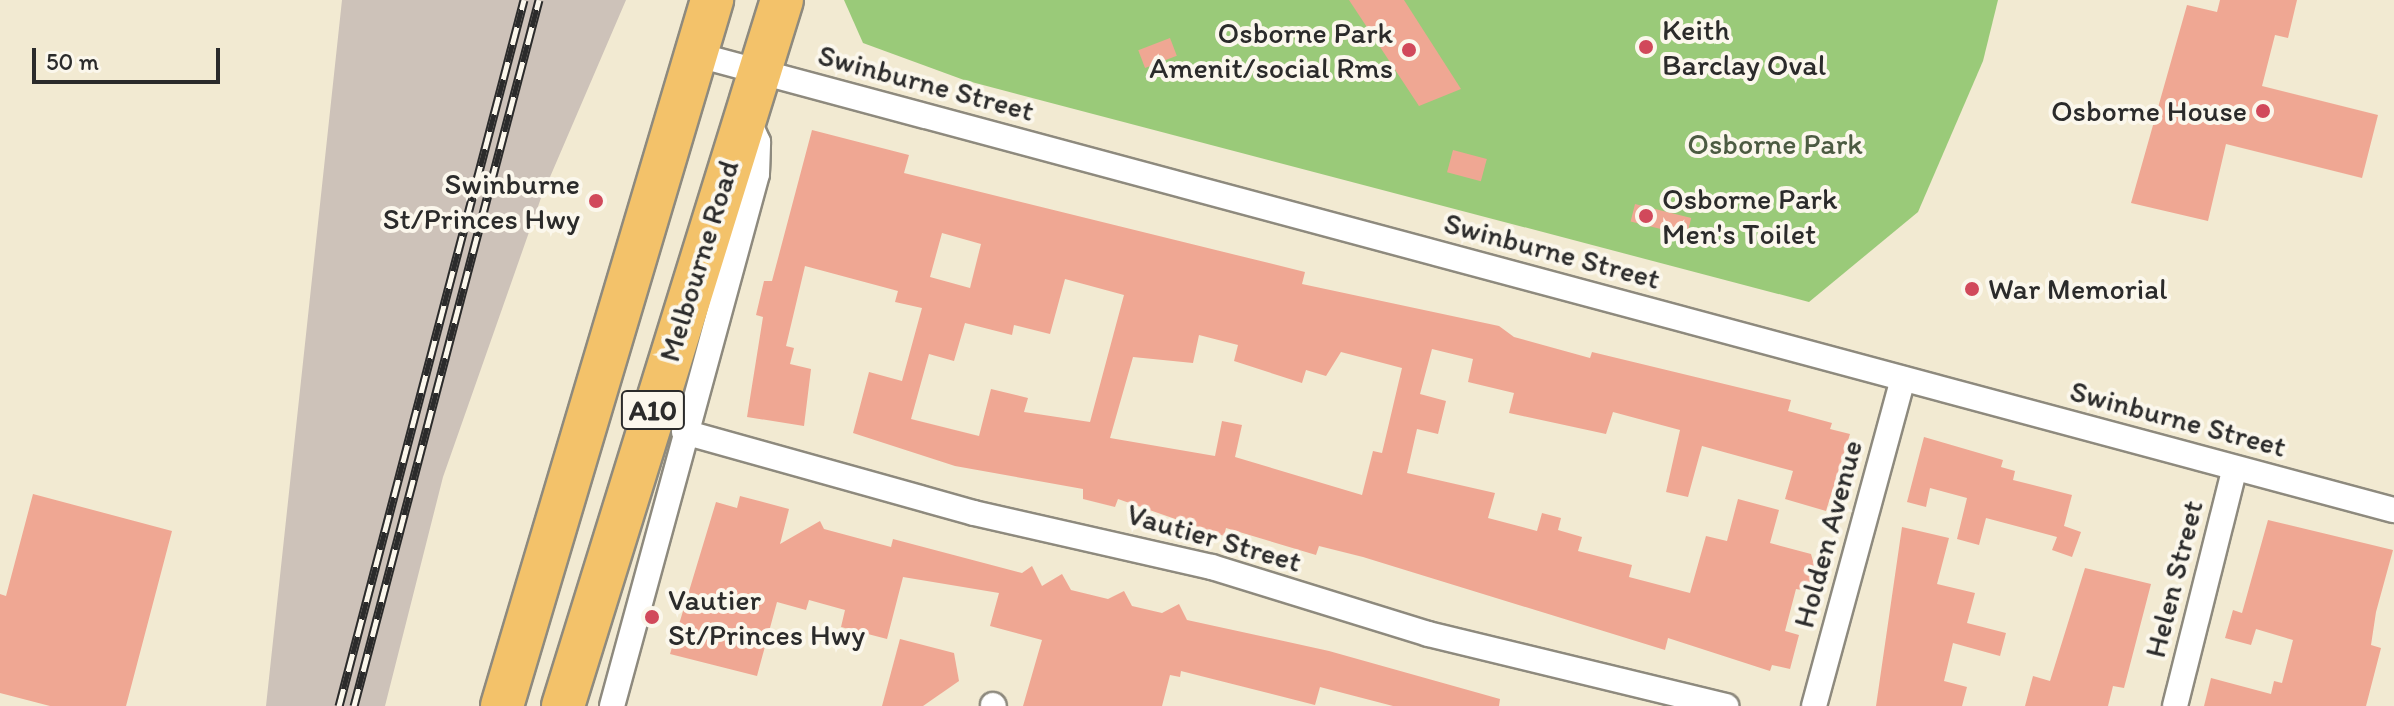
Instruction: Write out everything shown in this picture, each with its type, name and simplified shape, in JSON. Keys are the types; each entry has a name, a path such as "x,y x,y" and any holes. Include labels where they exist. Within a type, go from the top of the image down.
{"highway":[{"name":"A10","path":"502,706 712,0"},
{"name":"Melbourne Road","path":"563,706 782,0"}],"street":[{"name":"Swinburne Street","path":"694,54 2394,510"},
{"path":"612,706 684,432 757,174 758,142 745,115"},
{"name":"Holden Avenue","path":"1814,706 1903,379"},
{"name":"Vautier Street","path":"684,432 974,513 1212,567 1428,634 1726,706"},
{"name":"Helen Street","path":"2175,706 2235,468"}],"shaded area":[{"path":"342,0 626,0 541,198 443,477 385,706 266,706"}],"green space":[{"name":"Osborne Park","path":"844,0 1998,0 1983,61 1918,212 1809,302 964,80 863,43"}],"building":[{"name":"Osborne Park Amenit/social Rms","path":"1349,0 1404,0 1461,89 1419,106"},
{"name":"Osborne House","path":"2220,0 2297,0 2288,38 2275,35 2262,86 2378,115 2362,178 2226,144 2208,221 2131,203 2187,5 2217,12"},
{"path":"1170,38 1177,56 1145,68 1138,50"},
{"path":"812,130 909,155 904,173 1305,272 1302,284 1499,326 1514,337 1590,358 1592,352 1791,400 1788,411 1832,423 1830,429 1850,434 1826,511 1785,499 1793,471 1702,446 1688,497 1666,492 1680,430 1613,412 1606,434 1509,413 1514,393 1468,382 1473,359 1432,349 1420,394 1446,401 1438,434 1417,429 1407,473 1495,493 1488,518 1537,531 1542,513 1561,518 1558,530 1582,537 1578,551 1632,565 1629,577 1690,593 1706,536 1727,541 1738,499 1779,510 1770,543 1811,554 1814,565 1808,591 1796,589 1785,631 1799,635 1790,669 1772,665 1770,671 1668,638 1665,650 1363,557 1319,546 1316,555 1226,528 1224,536 1118,499 1115,507 1083,499 1083,489 955,466 853,433 869,372 902,381 922,308 895,302 898,291 805,266 786,346 794,348 790,364 811,369 804,426 747,417 763,317 756,315 764,281 772,281","holes":["942,233 981,244 970,288 930,277","1065,279 1124,295 1090,422 1024,412 1028,398 991,389 979,436 911,419 929,354 954,361 965,323 1012,335 1014,325 1050,334","1199,335 1238,345 1234,361 1302,383 1306,370 1326,376 1341,352 1402,368 1382,453 1373,451 1362,495 1235,457 1242,425 1222,421 1215,456 1110,438 1133,357 1193,363"]},
{"path":"1453,150 1487,159 1481,181 1447,172"},
{"path":"1635,204 1691,218 1687,235 1631,221"},
{"path":"1924,437 2003,460 2001,467 2015,471 2013,480 2072,495 2064,526 2081,532 2072,557 2052,550 2057,537 1986,518 1979,545 1957,539 1967,498 1930,488 1926,507 1907,502"},
{"path":"33,494 172,531 126,706 50,706 0,693 0,594 6,596"},
{"path":"740,496 789,509 780,544 820,521 824,529 891,547 893,539 1022,573 1032,566 1042,586 1062,574 1071,590 1108,599 1124,591 1132,606 1162,613 1179,604 1187,620 1329,651 1500,699 1499,706 1393,706 1320,687 1315,705 1181,671 1180,677 1170,675 1162,706 1023,706 1042,640 990,626 999,593 903,577 887,639 841,627 845,610 809,600 806,610 777,602 757,676 670,654 716,502 737,508"},
{"path":"2268,520 2393,550 2376,612 2371,645 2381,648 2366,706 2204,706 2211,678 2271,694 2274,681 2282,683 2293,640 2256,629 2251,645 2225,638 2233,610 2242,613"},
{"path":"1902,527 1949,538 1937,584 1975,593 1967,623 2006,633 2000,656 1953,643 1944,681 1967,687 1962,706 1876,706"},
{"path":"2085,568 2151,584 2124,688 2113,686 2108,706 2025,706 2033,676 2050,681"},
{"path":"900,639 954,653 959,681 923,706 882,706"}],"railway":[{"path":"339,706 524,0"},
{"path":"354,706 539,0"}],"place":[{"name":"Keith Barclay Oval","path":"1646,47"},
{"name":"Osborne Park Amenit/social Rms","path":"1409,50"},
{"name":"Osborne House","path":"2263,111"},
{"name":"Swinburne St/Princes Hwy","path":"596,201"},
{"name":"Osborne Park Men's Toilet","path":"1646,216"},
{"name":"War Memorial","path":"1972,289"},
{"name":"Vautier St/Princes Hwy","path":"652,617"}]}
